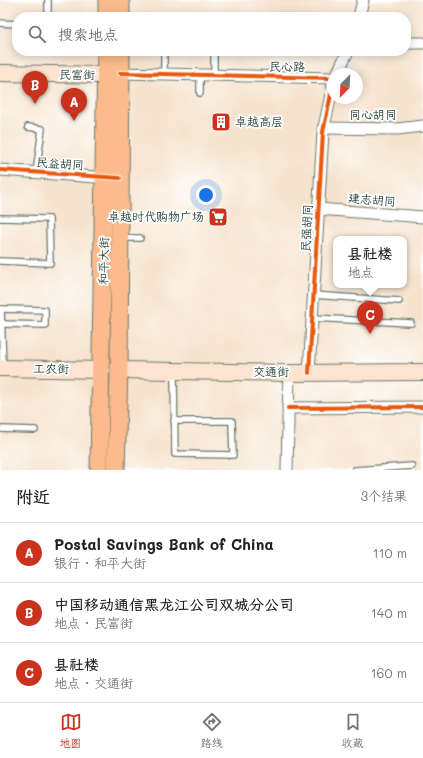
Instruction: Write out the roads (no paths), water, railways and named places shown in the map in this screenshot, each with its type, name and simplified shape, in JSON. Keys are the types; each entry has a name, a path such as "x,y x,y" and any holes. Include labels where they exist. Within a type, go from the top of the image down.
{"main road":[{"path":"106,12 107,0"},
{"path":"121,0 121,12"},
{"name":"和平大街","path":"108,56 113,74 110,370 116,470"},
{"name":"和平大街","path":"113,74 119,56"},
{"name":"民富街","path":"0,73 113,74"},
{"name":"和平大街","path":"99,470 110,370 119,238 112,178"},
{"name":"工农街","path":"1,368 110,370"},
{"name":"交通街","path":"110,370 289,373 423,372"}],"street":[{"path":"360,12 364,0"},
{"path":"411,43 423,43"},
{"path":"340,68 346,56"},
{"name":"民心路","path":"113,74 327,78"},
{"name":"民强胡同","path":"309,373 323,128 329,104"},
{"name":"同心胡同","path":"323,128 397,129 423,126"},
{"name":"民益胡同","path":"0,170 112,178"},
{"name":"建志胡同","path":"318,209 423,217"},
{"path":"287,470 289,373"},
{"path":"288,408 423,407"}],"lane":[{"path":"48,0 48,12"},
{"path":"0,23 12,24"},
{"path":"164,56 164,74"},
{"path":"214,56 214,75"},
{"path":"200,75 200,93"},
{"path":"28,127 42,129 36,173"},
{"path":"0,218 49,219 50,263 0,262"},
{"path":"119,238 140,238"},
{"path":"313,295 399,302"},
{"path":"1,321 5,324 45,325 45,310 0,309 1,368"},
{"path":"312,318 411,323"},
{"path":"174,371 174,421 175,454 232,455 232,421 174,421"},
{"path":"0,429 36,430"},
{"path":"355,470 412,466"}],"place":[{"name":"中国移动通信黑龙江公司双城分公司","path":"35,104"},
{"name":"Postal Savings Bank of China","path":"74,121"},
{"name":"卓越高层","path":"221,122"},
{"name":"卓越时代购物广场","path":"218,217"},
{"name":"县社楼","path":"370,334"}]}
